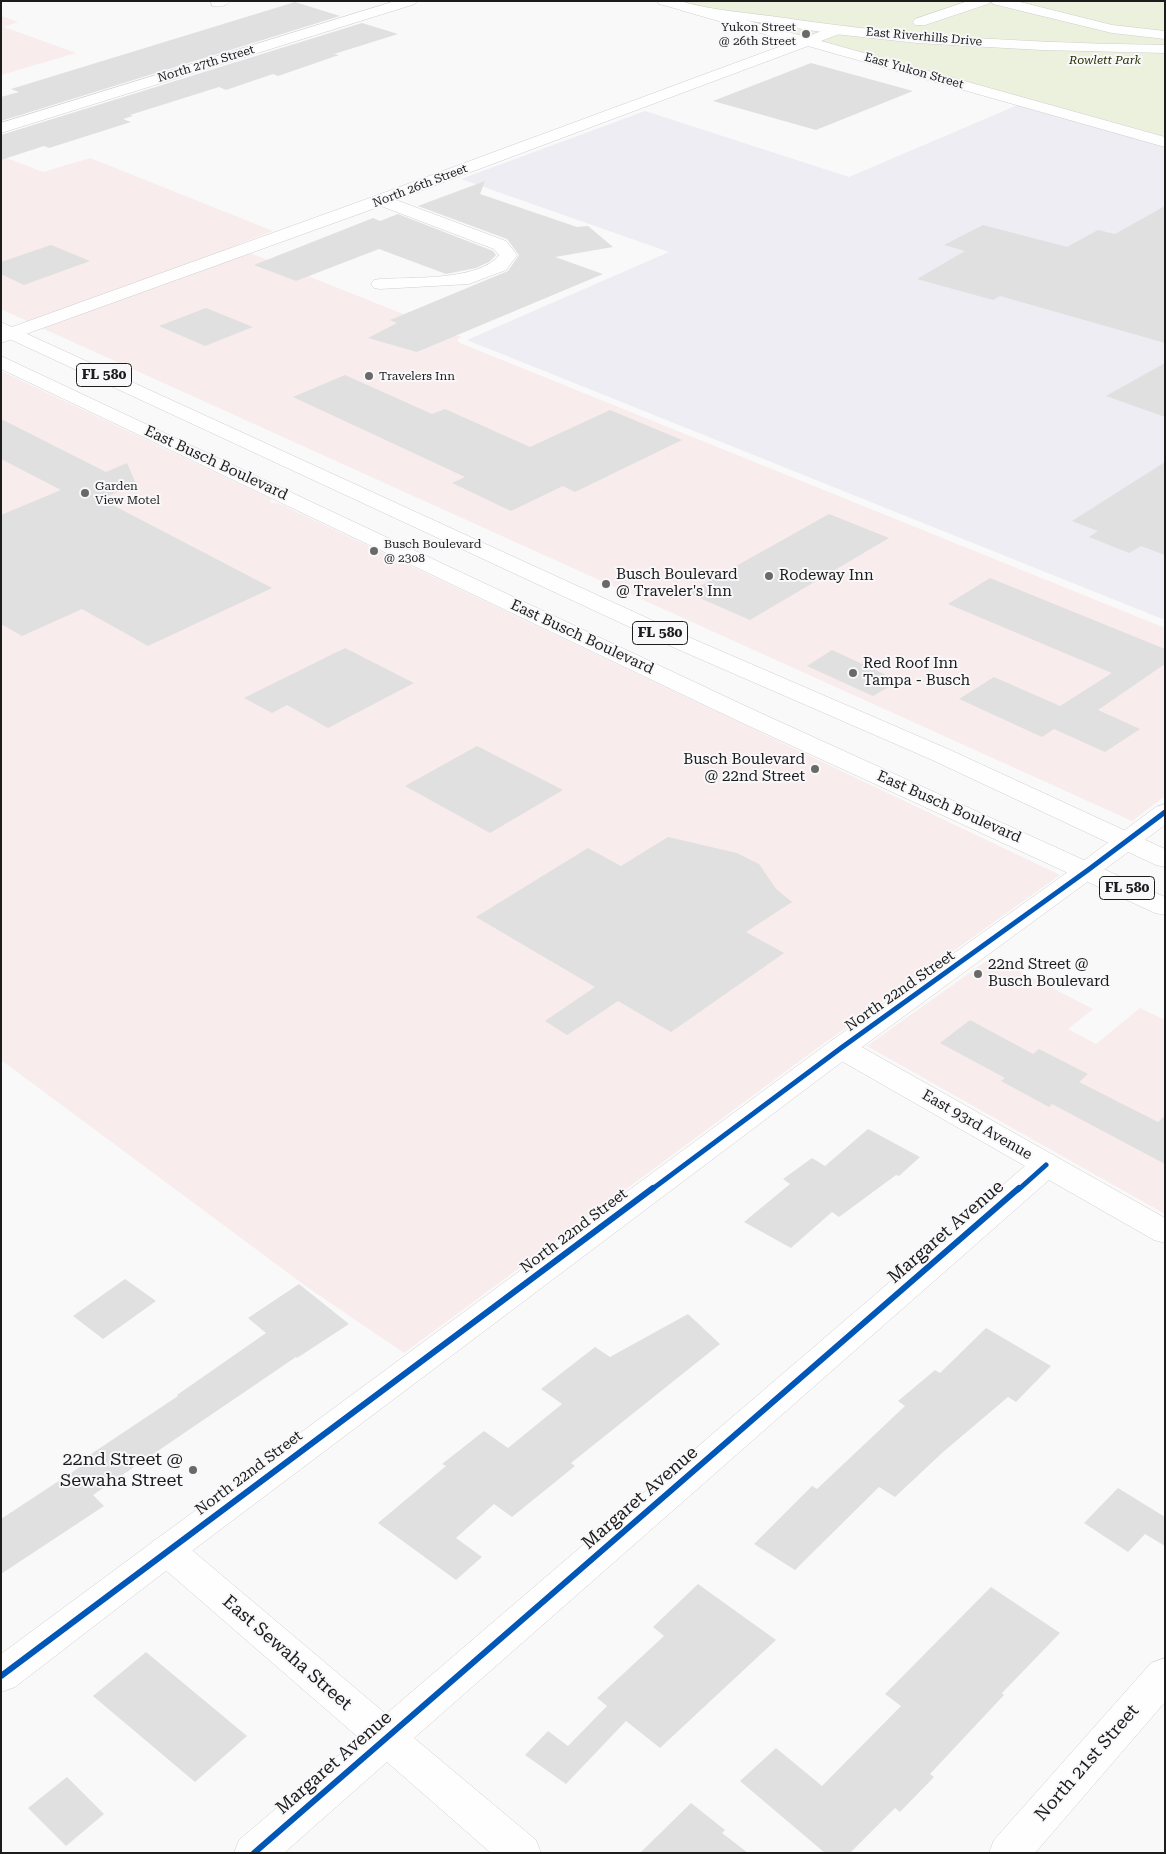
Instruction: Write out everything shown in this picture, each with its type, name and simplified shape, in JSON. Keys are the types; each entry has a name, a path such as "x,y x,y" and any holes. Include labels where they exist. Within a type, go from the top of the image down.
{"street":[{"name":"North 27th Street","path":"1,128 410,1"},
{"name":"East Yukon Street","path":"664,1 1165,142"},
{"path":"920,22 983,1"},
{"path":"998,1 1112,29 1165,35"},
{"name":"East Riverhills Drive","path":"685,7 837,30 977,42 1091,48 1165,49"},
{"name":"North 26th Street","path":"5,333 381,200 837,30"},
{"path":"380,284 463,280 500,266 508,255 500,245 381,200"},
{"name":"FL 580","path":"5,333 693,648 939,754 1165,859"},
{"name":"East Busch Boulevard","path":"1,362 746,715 1165,906"},
{"path":"284,496 309,493 321,495 473,566 549,582"},
{"name":"North 22nd Street","path":"1,1676 167,1550 841,1048 1088,870 1165,812"},
{"name":"East 93rd Avenue","path":"841,1048 1165,1232"},
{"name":"Margaret Avenue","path":"254,1853 385,1737 1046,1164"},
{"name":"East Sewaha Street","path":"167,1550 521,1853"},
{"name":"North 21st Street","path":"1009,1853 1165,1674"}],"shaded area":[{"path":"1,16 18,22 4,27 76,53 1,75"},
{"path":"1020,104 1165,145 1165,620 467,340 669,252 461,179 645,111 849,177"},
{"path":"1,156 43,172 90,158 273,231 234,246 237,247 29,322 1,309"},
{"path":"250,253 461,337 457,340 460,343 1165,628 1165,796 1132,821 42,328"},
{"path":"1,371 271,499 271,503 278,503 1060,875 816,1049 404,1353 307,1287 1,1060"},
{"path":"992,957 1093,1009 1068,1029 1096,1044 1140,1008 1165,1020 1165,1214 867,1046"}],"green space":[{"name":"Rowlett Park","path":"675,1 1165,1 1165,137"}],"building":[{"path":"295,2 340,16 1,121 1,97 19,92 11,89"},
{"path":"362,23 398,34 334,54 339,55 278,76 273,74 226,90 219,87 130,115 133,116 123,119 131,122 49,148 44,146 1,160 1,135"},
{"path":"811,63 913,91 816,130 713,101"},
{"path":"485,181 480,194 577,227 588,226 613,247 555,257 603,274 417,352 368,338 397,323 390,320 508,271 519,255 507,239 418,206"},
{"path":"1165,206 1165,343 1000,296 993,300 917,279 965,251 944,245 983,225 1067,247 1098,230 1115,234"},
{"path":"398,214 493,251 496,255 489,262 476,268 446,274 379,249 296,281 254,265 373,218 380,221"},
{"path":"51,245 90,261 24,285 1,274 1,262"},
{"path":"206,308 253,327 205,346 159,326"},
{"path":"1165,363 1165,417 1106,396"},
{"path":"345,375 432,414 445,409 530,447 610,410 682,440 575,492 563,486 511,511 452,483 465,477 293,397"},
{"path":"1,419 106,472 127,463 136,484 101,499 272,588 148,646 82,609 22,636 1,624 1,515 61,490 1,459"},
{"path":"1165,462 1165,555 1141,546 1129,553 1089,537 1098,531 1072,521"},
{"path":"829,514 889,538 750,620 688,593"},
{"path":"990,578 1165,649 1165,664 1098,710 1140,729 1105,752 1054,729 1042,737 959,699 994,677 1060,706 1112,673 948,604"},
{"path":"345,648 414,683 328,728 287,705 272,713 244,698"},
{"name":"Red Roof Inn Tampa - Busch","path":"832,650 899,681 873,696 807,666"},
{"path":"477,746 563,790 490,833 405,786"},
{"path":"668,837 737,853 759,864 776,889 792,902 746,932 784,953 671,1032 618,1001 567,1035 545,1021 595,987 476,917 588,848 621,866"},
{"path":"970,1020 1033,1054 1039,1049 1088,1074 1079,1082 1158,1122 1165,1116 1165,1164 1052,1104 1049,1107 1001,1081 1005,1078 940,1043"},
{"path":"868,1129 920,1157 899,1176 896,1175 839,1217 832,1212 791,1248 744,1222 790,1184 783,1179 812,1158 825,1166"},
{"path":"125,1279 156,1301 103,1339 73,1316"},
{"path":"299,1284 349,1324 296,1357 93,1495 104,1506 1,1574 1,1519 89,1461 85,1458 178,1396 266,1333 248,1318"},
{"path":"688,1314 720,1344 571,1463 575,1466 512,1517 494,1504 456,1538 482,1557 456,1580 378,1523 446,1466 442,1464 484,1431 508,1448 562,1404 541,1389 595,1347 610,1357"},
{"path":"986,1328 1051,1366 1016,1402 1008,1397 942,1453 895,1497 879,1487 795,1570 754,1544 812,1486 817,1489 905,1406 898,1401 935,1370 940,1373"},
{"path":"1118,1488 1165,1517 1165,1546 1145,1534 1128,1552 1084,1523"},
{"path":"698,1584 776,1640 660,1748 626,1721 566,1784 525,1755 548,1731 568,1746 607,1706 597,1698 664,1636 653,1627"},
{"path":"991,1587 1060,1633 1002,1693 1004,1695 930,1774 934,1777 900,1812 895,1808 850,1853 825,1853 740,1781 776,1748 822,1786 901,1706 885,1694"},
{"path":"146,1652 247,1736 195,1782 93,1696"},
{"path":"67,1777 104,1814 66,1846 28,1808"},
{"path":"691,1803 725,1830 722,1833 748,1853 640,1853"}],"cycle path":[{"path":"1,1676 167,1550 841,1048 1088,870 1165,812"},
{"path":"254,1853 1046,1165"}],"place":[{"name":"Yukon Street @ 26th Street","path":"806,34"},
{"name":"Travelers Inn","path":"369,376"},
{"name":"Garden View Motel","path":"85,493"},
{"name":"Busch Boulevard @ 2308","path":"374,551"},
{"name":"Rodeway Inn","path":"769,576"},
{"name":"Busch Boulevard @ Traveler's Inn","path":"606,584"},
{"name":"Red Roof Inn Tampa - Busch","path":"853,673"},
{"name":"Busch Boulevard @ 22nd Street","path":"815,769"},
{"name":"22nd Street @ Busch Boulevard","path":"978,974"},
{"name":"22nd Street @ Sewaha Street","path":"193,1470"}]}
